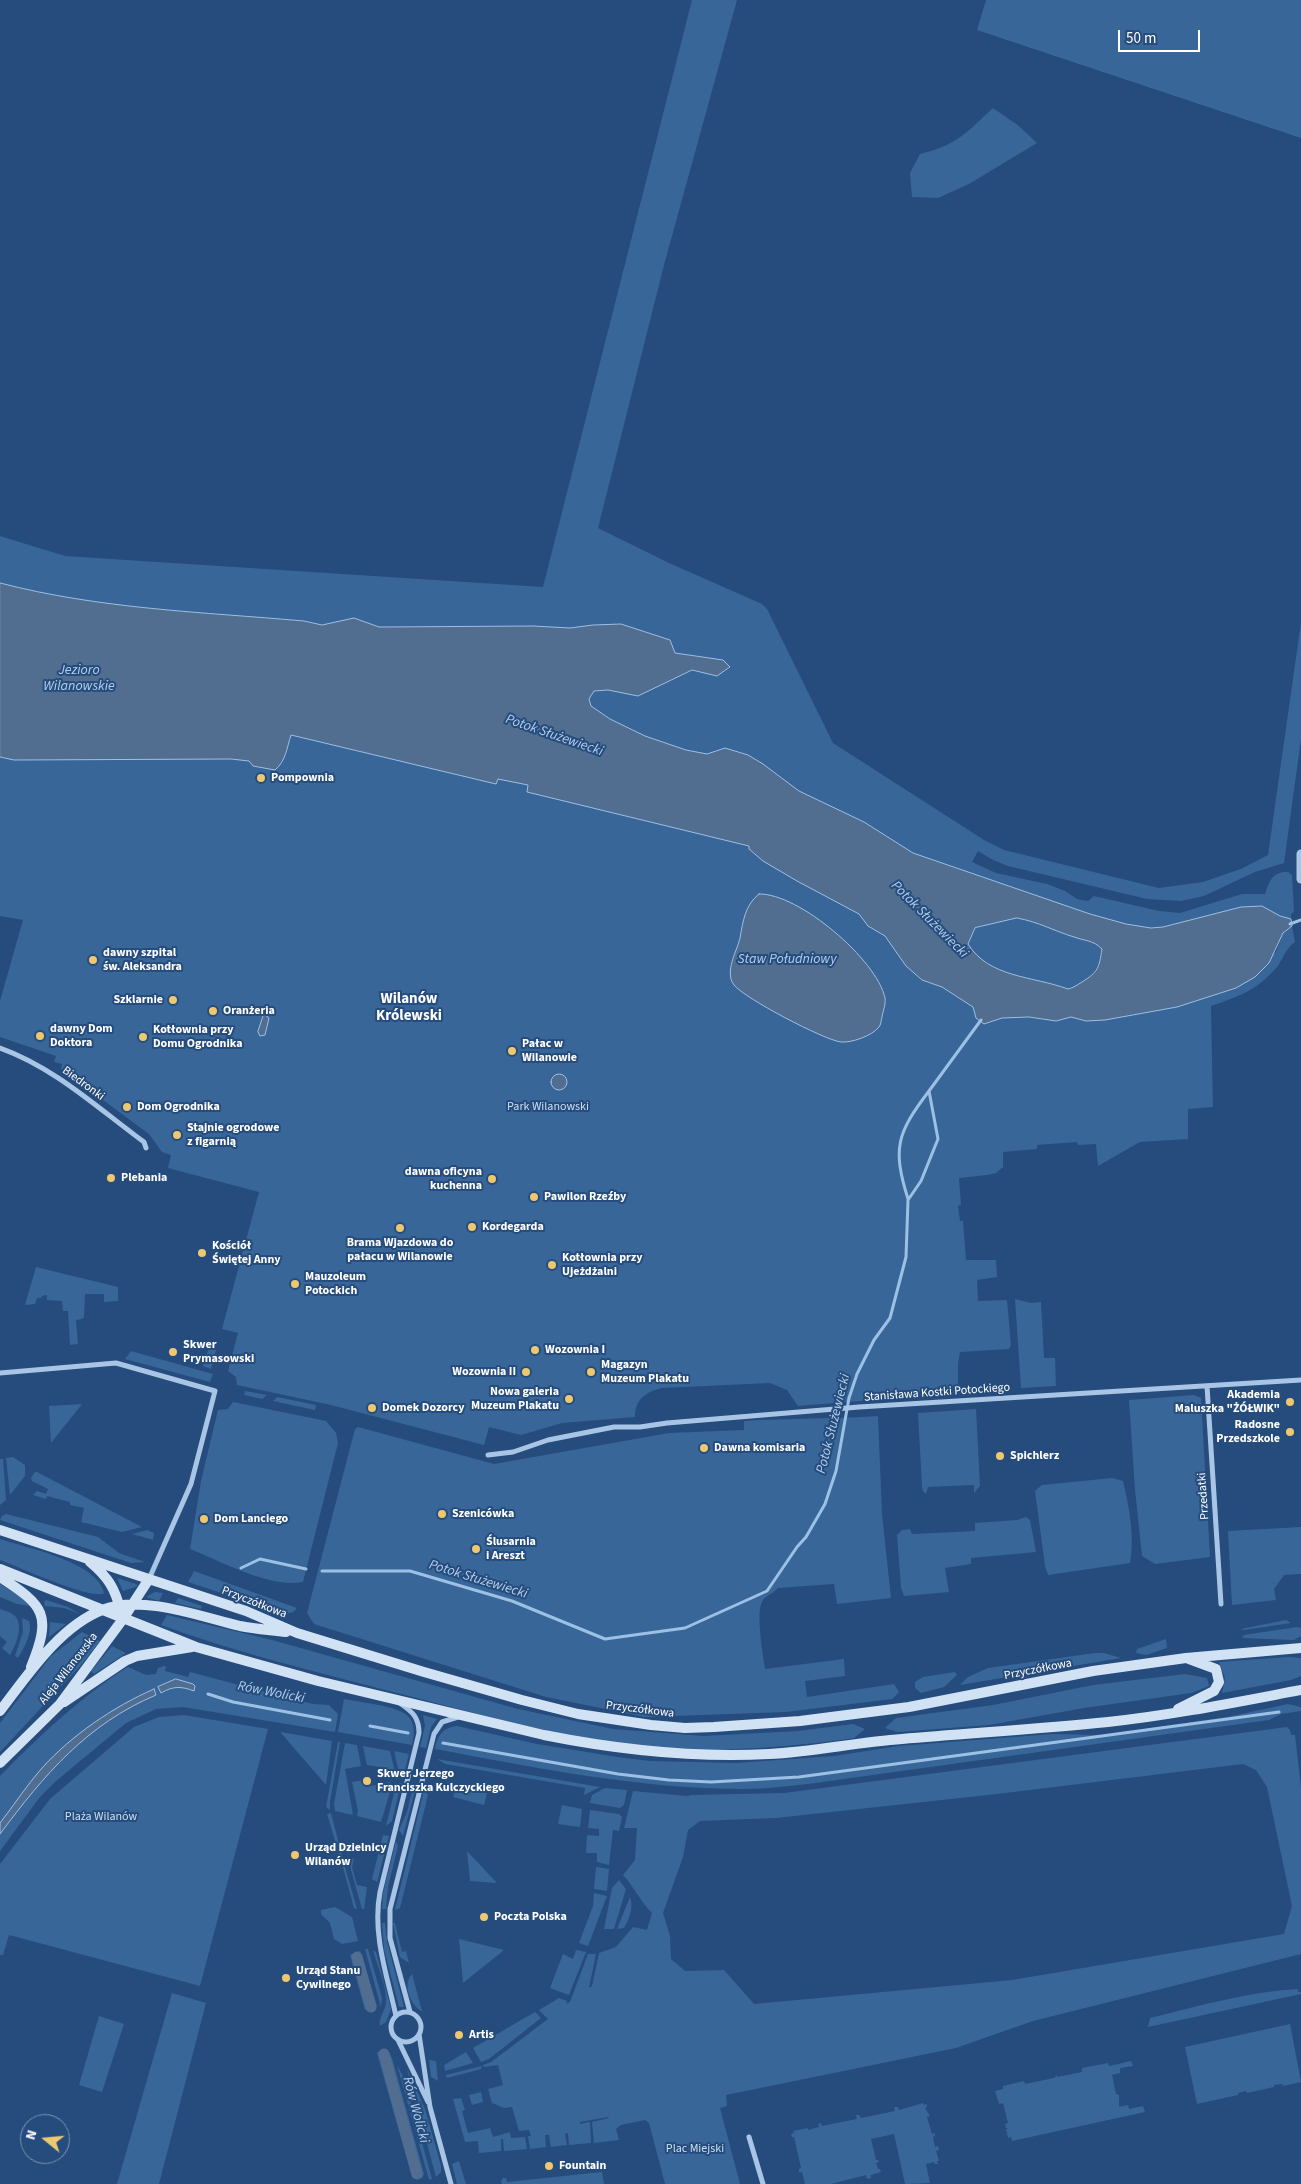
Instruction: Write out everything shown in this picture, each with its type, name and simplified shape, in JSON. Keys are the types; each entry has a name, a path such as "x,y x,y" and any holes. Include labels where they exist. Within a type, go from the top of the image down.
{"main road":[{"name":"Przyczółkowa","path":"0,1530 246,1611 297,1633 513,1698 568,1712 618,1721 685,1728 774,1724 909,1707 1093,1671 1186,1658 1301,1648"},
{"path":"85,1558 104,1574 110,1582 123,1619"},
{"path":"0,1570 196,1646 300,1676 591,1745 667,1754 711,1756 809,1751 898,1739 1108,1722 1222,1706 1301,1690"},
{"path":"0,1577 36,1602 43,1617 42,1636 27,1677"},
{"name":"Aleja Wilanowska","path":"0,1763 60,1704 123,1619 149,1579"},
{"name":"Aleja Wilanowska","path":"0,1711 62,1637 102,1610 120,1606 171,1609 241,1626 297,1633"},
{"path":"60,1704 125,1661 137,1656 196,1646"},
{"path":"1169,1714 1214,1691 1219,1682 1216,1669 1186,1658"}],"street":[{"path":"1301,854 1301,879"},
{"name":"Biedronki","path":"0,1048 28,1059 54,1075 144,1142 146,1148"},
{"path":"0,1373 116,1363 215,1391 191,1484 149,1579"},
{"name":"Stanisława Kostki Potockiego","path":"488,1455 513,1452 548,1440 614,1426 640,1427 667,1423 836,1409 1301,1380"},
{"name":"Przedatki","path":"1207,1386 1222,1604"},
{"path":"384,1696 410,1710 416,1716 419,1723 419,1734 379,1900 380,1945 396,2016"},
{"path":"451,2184 430,2107 419,2034 420,2021 410,2012 390,1938 390,1908 434,1734 442,1722 456,1717 469,1717"},
{"path":"410,2012 396,2016 391,2025 430,2107"},
{"path":"396,2038 408,2041 419,2034"},
{"path":"749,2137 763,2184"}],"green space":[{"path":"692,0 737,0 664,265 598,528 669,563 762,604 767,609 833,743 984,840 1004,850 1159,888 1203,882 1241,869 1268,855 1301,622 1301,739 1284,863 1255,872 1204,896 1181,901 1147,899 1008,866 978,851 972,862 996,873 1047,884 1065,891 1077,899 1088,901 1094,896 1159,911 1180,913 1242,894 1265,894 1268,885 1275,875 1288,872 1292,875 1294,912 1291,914 1291,919 1280,916 1262,906 1151,928 1126,924 1090,914 913,853 864,822 799,791 748,755 725,748 707,754 686,750 645,736 610,719 591,706 589,699 594,691 608,690 638,696 692,670 717,676 730,668 723,660 675,653 670,640 621,624 570,628 533,626 379,627 354,618 322,625 304,621 113,604 37,592 0,583 0,536 65,556 543,587"},
{"path":"986,0 1301,0 1301,138 977,30"},
{"path":"993,108 1019,126 1037,143 969,184 938,198 912,197 910,173 920,154 943,147 960,137"},
{"name":"Park Wilanowski","path":"290,735 496,784 497,778 528,785 527,792 749,846 797,881 859,914 868,926 885,936 906,966 922,980 942,987 973,1007 976,1018 984,1024 1002,1018 1029,1017 1056,1021 1071,1017 1086,1021 1105,1020 1177,1007 1204,997 1276,952 1283,933 1292,926 1295,942 1287,950 1277,967 1262,982 1239,996 1211,1006 1213,1107 1188,1109 1188,1139 1140,1142 1098,1166 1096,1144 1078,1145 1077,1142 1037,1145 1037,1149 1003,1152 1003,1167 996,1173 959,1178 961,1205 958,1206 960,1221 963,1221 966,1260 996,1260 997,1277 977,1280 978,1301 1007,1300 1011,1345 1009,1349 960,1352 958,1393 798,1406 787,1390 770,1383 662,1388 642,1397 637,1405 635,1417 562,1423 521,1435 489,1427 484,1445 331,1405 237,1385 236,1377 228,1371 238,1333 222,1329 259,1192 168,1168 171,1155 162,1152 149,1134 61,1069 62,1064 54,1062 56,1056 0,1037 0,1001 23,920 0,916 0,757 14,760 130,758 231,759 249,761 285,756"},
{"path":"1017,918 1040,924 1099,946 1102,949 1094,972 1087,979 1068,989 1000,970 988,964 968,944 975,928"},
{"path":"36,1267 118,1287 118,1301 104,1302 104,1294 85,1294 84,1317 76,1320 78,1344 70,1345 68,1311 63,1311 62,1301 47,1300 47,1295 37,1298 35,1304 25,1305"},
{"path":"1015,1299 1031,1303 1041,1302 1044,1358 1055,1358 1056,1386 1021,1388"},
{"path":"209,1347 216,1350 211,1369 203,1366"},
{"path":"131,1351 213,1374 210,1382 125,1359"},
{"path":"245,1391 267,1395 262,1399 244,1395"},
{"path":"1194,1395 1201,1398 1210,1557 1155,1564 1142,1556 1129,1400"},
{"path":"277,1397 316,1405 315,1410 273,1401"},
{"path":"233,1402 326,1421 336,1433 338,1443 303,1582 290,1583 262,1578 190,1549 201,1481 218,1410 228,1409"},
{"path":"82,1404 51,1443 49,1406"},
{"path":"976,1409 980,1486 974,1493 974,1485 928,1487 926,1494 922,1487 918,1413"},
{"path":"878,1416 882,1514 891,1598 837,1604 834,1584 778,1588 763,1600 761,1606 761,1644 765,1669 844,1659 845,1676 805,1681 807,1697 894,1684 899,1692 892,1699 786,1712 645,1717 546,1697 314,1624 307,1613 355,1429 358,1427 494,1464 669,1433 744,1430 744,1421"},
{"path":"13,1457 25,1465 25,1476 10,1495 6,1458"},
{"path":"0,1459 3,1459 6,1500 0,1505"},
{"path":"35,1472 142,1527 122,1532 81,1522 84,1508 47,1496 46,1499 33,1495 37,1491 46,1494 48,1489 32,1481 31,1478"},
{"path":"1112,1478 1123,1481 1132,1532 1130,1563 1048,1575 1045,1566 1035,1491 1042,1485"},
{"path":"6,1514 98,1537 119,1553 145,1562 131,1563 0,1520"},
{"path":"1026,1517 1030,1520 1036,1552 971,1558 971,1564 945,1568 949,1592 904,1596 901,1588 897,1535 902,1530 910,1529 912,1534 975,1531 975,1523 1017,1520"},
{"path":"1301,1527 1301,1574 1284,1575 1274,1589 1276,1600 1232,1605 1228,1531"},
{"path":"147,1530 154,1533 153,1540 132,1534"},
{"path":"0,1539 43,1552 76,1565 99,1582 104,1593 97,1594 70,1588 0,1560"},
{"path":"194,1571 297,1608 293,1612 285,1614 188,1582"},
{"path":"117,1578 136,1584 138,1586 123,1591"},
{"path":"0,1584 20,1596 30,1606 17,1604 0,1597"},
{"path":"155,1592 163,1593 159,1601 146,1597"},
{"path":"178,1598 202,1606 201,1609 175,1603"},
{"path":"46,1600 68,1607 80,1614 64,1608 45,1606 44,1602"},
{"path":"0,1609 15,1616 18,1620 17,1641 10,1655 2,1648 7,1642 0,1636"},
{"path":"167,1615 272,1640 518,1709 613,1729 703,1736 798,1731 853,1724 865,1729 854,1738 807,1744 737,1749 666,1748 596,1740 492,1718 246,1652 161,1625"},
{"path":"22,1618 29,1621 30,1630 18,1658 15,1656 23,1632"},
{"path":"1286,1620 1291,1623 1241,1629"},
{"path":"50,1622 66,1624 49,1637"},
{"path":"1301,1628 1301,1636 1294,1640 1242,1638 1244,1635"},
{"path":"82,1632 100,1641 82,1664 0,1752 0,1723 51,1656"},
{"path":"1166,1639 1167,1648 1146,1655 1136,1653 1137,1649"},
{"path":"112,1646 126,1653 94,1674 91,1671"},
{"path":"1104,1653 1121,1658 960,1685 968,1677 988,1668"},
{"path":"1289,1657 1301,1658 1301,1676 1291,1680 1222,1693 1225,1678 1219,1662"},
{"path":"166,1666 165,1671 188,1677 190,1672 239,1685 239,1688 250,1691 251,1688 313,1704 329,1705 338,1714 335,1732 183,1707 156,1709 126,1723 56,1781 40,1797 0,1851 0,1776 61,1718 95,1690 128,1667 146,1675 156,1674 158,1668"},
{"path":"955,1672 957,1675 944,1687 921,1693 915,1688 915,1682 923,1677"},
{"path":"1185,1674 1207,1678 1209,1686 1191,1693 1084,1708 989,1725 897,1732 885,1728 896,1718 993,1705 1093,1685"},
{"path":"344,1699 379,1705 403,1712 408,1716 413,1727 412,1745 338,1732"},
{"path":"1288,1704 1301,1707 1301,1711 1281,1714 1269,1720 760,1789 705,1788 627,1781 550,1770 435,1749 437,1740 444,1730 457,1726 537,1744 618,1757 650,1761 736,1763 834,1756 899,1746 1052,1734 1102,1735 1227,1717"},
{"name":"Plaża Wilanów","path":"184,1715 268,1729 200,1986 9,1935 3,1955 0,1955 0,1864 50,1799 134,1727 159,1717"},
{"path":"423,1715 437,1719 431,1727 426,1748 420,1747 425,1726"},
{"name":"Plac Miejski","path":"1287,1727 1291,1735 1295,1735 1301,1787 1301,1954 1033,2021 956,2048 726,2095 727,2106 720,2108 740,2184 665,2184 649,2123 645,2120 621,2125 616,2129 619,2140 594,2143 592,2122 609,2118 580,2122 580,2124 590,2122 591,2143 569,2145 568,2133 565,2134 567,2145 551,2147 549,2135 545,2135 546,2147 530,2149 528,2136 531,2136 529,2130 519,2131 512,2107 504,2108 492,2103 488,2089 503,2085 498,2065 484,2067 483,2065 491,2062 548,2019 539,2010 559,1998 567,2001 566,2004 570,2002 588,1954 596,1954 589,1988 592,1986 599,1953 616,1947 633,1927 647,1930 652,1913 623,1875 635,1860 637,1828 624,1828 633,1791 687,1796 784,1793","holes":["1243,1764 1256,1770 1267,1787 1292,1906 1284,1934 1012,1980 754,2004 724,1970 685,1971 671,1959 670,1936 663,1913 683,1857 688,1830 700,1821 776,1818 997,1794"]},
{"path":"281,1733 332,1741 326,1785"},
{"path":"338,1742 340,1742 330,1810 326,1807"},
{"path":"345,1743 357,1745 361,1766 345,1769 353,1815 335,1811 334,1804"},
{"path":"363,1746 390,1751 395,1772 389,1773 387,1768 367,1765"},
{"path":"394,1751 409,1754 403,1777 399,1773"},
{"path":"437,1759 600,1787 584,1795 585,1788 445,1764"},
{"path":"364,1780 366,1787 390,1782 392,1785 381,1822 357,1816 358,1811 352,1782"},
{"path":"401,1783 392,1821 386,1826 396,1785"},
{"path":"413,1787 416,1787 403,1836 399,1830 407,1812"},
{"path":"456,1788 487,1793 484,1805 453,1797"},
{"path":"605,1788 627,1790 624,1805 620,1808 590,1803 592,1795"},
{"path":"424,1790 428,1795 400,1908 395,1910"},
{"path":"562,1805 582,1809 580,1827 558,1824"},
{"path":"590,1810 619,1814 622,1817 619,1831 613,1830 609,1865 597,1862 597,1853 586,1853 587,1835 599,1836 599,1829 588,1828"},
{"path":"331,1813 342,1856 340,1857 327,1814"},
{"path":"383,1835 389,1836 377,1882 372,1879"},
{"path":"396,1841 398,1846 388,1887 386,1909 382,1909 383,1893"},
{"path":"467,1851 497,1883 470,1881"},
{"path":"348,1859 354,1859 352,1867 357,1885 367,1887 364,1909 362,1909"},
{"path":"341,1860 343,1860 357,1909 354,1908"},
{"path":"596,1867 609,1869 607,1891 594,1889"},
{"path":"619,1880 626,1889 614,1929 604,1929 612,1888"},
{"path":"594,1893 607,1896 588,1946 579,1943 593,1906"},
{"path":"630,1897 631,1909 629,1917 624,1928 617,1929"},
{"path":"335,1907 352,1917 358,1941 342,1944 334,1939 330,1923 321,1914 321,1910"},
{"path":"382,1923 385,1923 387,1941 404,2007 399,2007 384,1949"},
{"path":"393,1923 395,1923 402,1952 406,1951 409,1963 400,1957"},
{"path":"459,1939 504,1950 463,1983"},
{"path":"365,1949 368,1949 382,1998 381,2007"},
{"path":"373,1950 376,1952 391,2009 386,2022 380,2026 380,2019 386,2004 386,1994"},
{"path":"576,1950 586,1952 569,1995 550,1988 563,1954 573,1959"},
{"path":"360,1951 377,2006 365,2010 350,1955"},
{"path":"412,1974 422,2011 417,2008 409,1994 408,1983"},
{"path":"1298,1989 1298,1992 1301,1992 1301,1994 1148,2027 1150,2018 1205,2004 1242,1996"},
{"path":"172,1993 206,2003 159,2184 117,2184"},
{"path":"535,2012 541,2018 489,2059 481,2062 473,2048"},
{"path":"99,2016 124,2024 102,2092 79,2085"},
{"path":"1290,2024 1301,2082 1283,2086 1282,2084 1274,2085 1274,2087 1247,2093 1246,2091 1238,2093 1238,2095 1197,2104 1185,2047"},
{"path":"382,2049 389,2053 392,2058 424,2174 422,2178 416,2179 412,2177 377,2053"},
{"path":"466,2052 473,2063 445,2071 444,2065"},
{"path":"429,2060 436,2061 438,2081 431,2077"},
{"path":"1131,2061 1133,2066 1120,2068 1120,2073 1112,2075 1116,2094 1119,2095 1119,2107 1128,2105 1129,2109 1143,2106 1145,2112 1012,2141 1011,2137 1008,2138 1006,2129 1009,2128 1006,2128 1005,2124 1008,2123 1003,2103 999,2104 995,2091 1003,2089 1003,2086 1024,2081 1025,2084 1054,2078 1057,2075 1057,2077 1082,2072 1082,2068 1108,2063 1109,2066"},
{"path":"397,2065 404,2078 432,2179 429,2180"},
{"path":"482,2066 481,2069 447,2078 446,2075"},
{"path":"407,2069 425,2109 441,2166 441,2172 436,2177"},
{"path":"481,2092 483,2102 472,2105 469,2095"},
{"path":"461,2098 465,2110 462,2111 468,2133 490,2128 493,2137 510,2132 511,2138 525,2137 527,2149 504,2151 503,2139 501,2139 501,2151 479,2153 478,2141 465,2142 453,2099"},
{"path":"923,2103 924,2105 927,2104 925,2108 930,2116 927,2117 932,2134 935,2133 933,2137 935,2147 938,2146 939,2150 936,2151 938,2164 934,2162 926,2164 930,2183 905,2184 894,2134 871,2139 876,2160 879,2162 876,2163 881,2172 871,2175 871,2178 867,2179 866,2175 831,2184 805,2184 802,2172 799,2172 801,2168 794,2137 791,2134 794,2133 793,2131 819,2127 818,2124 821,2123 822,2126 857,2119 856,2115 859,2115 861,2118 895,2111 894,2107 898,2107 899,2110"},
{"path":"459,2161 466,2184 457,2184 452,2164"},
{"path":"602,2172 604,2184 502,2184 501,2181 503,2178 506,2178 507,2182"}],"water":[{"name":"Jezioro Wilanowskie","path":"0,583 75,599 113,604 304,621 322,625 354,618 379,627 533,626 570,628 621,624 670,640 675,653 723,660 730,667 717,676 692,670 638,696 608,690 594,691 589,699 591,706 610,719 645,736 686,750 707,754 725,748 748,755 799,791 864,822 913,853 1090,914 1126,924 1151,928 1163,927 1241,907 1262,906 1280,916 1291,919 1292,926 1283,933 1269,963 1255,977 1236,988 1177,1007 1105,1020 1086,1021 1071,1017 1056,1021 1029,1017 1002,1018 984,1024 976,1018 973,1007 942,987 922,980 906,966 885,936 868,926 859,914 763,861 749,849 749,846 527,792 528,785 498,779 496,784 291,735 284,758 275,770 253,766 249,761 231,759 14,760 0,757","holes":["1017,918 1099,946 1102,949 1099,965 1095,972 1082,982 1068,989 1000,970 988,964 968,944 975,928"]},
{"name":"Staw Południowy","path":"759,894 776,897 794,904 814,916 834,931 868,966 879,983 885,998 881,1024 876,1030 867,1036 850,1041 832,1040 802,1027 768,1008 734,985 730,974 732,961 748,908"},
{"path":"264,1014 269,1018 265,1035 260,1036 258,1032"},
{"path":"559,1074 567,1082 559,1090 551,1082"},
{"path":"176,1679 193,1684 195,1686 194,1691 177,1687 161,1693 158,1687"},
{"path":"154,1689 156,1695 131,1707 109,1721 69,1753 33,1791 0,1834 0,1823 36,1775 66,1744 108,1713"}],"waterway":[{"path":"1290,924 1301,920"},
{"name":"Potok Służewiecki","path":"322,1571 410,1571 512,1601 605,1639 685,1628 767,1591 806,1537 825,1504 836,1471 849,1398 857,1374 874,1340 890,1318 906,1257 908,1200 921,1181 938,1139 929,1091 981,1020"},
{"path":"908,1199 900,1167 900,1142 910,1118 929,1091"},
{"name":"Potok Służewiecki","path":"241,1568 260,1559 306,1569"},
{"name":"Rów Wolicki","path":"208,1694 233,1702 330,1720"},
{"path":"443,1743 618,1774 669,1780 711,1782 799,1777 1279,1712"},
{"path":"370,1726 408,1733"},
{"name":"Rów Wolicki","path":"357,1957 371,2007"},
{"name":"Rów Wolicki","path":"384,2054 417,2174"}],"place":[{"name":"Pompownia","path":"261,778"},
{"name":"dawny szpital św. Aleksandra","path":"93,960"},
{"name":"Szklarnie","path":"173,1000"},
{"name":"Oranżeria","path":"213,1011"},
{"name":"dawny Dom Doktora","path":"40,1036"},
{"name":"Kotłownia przy Domu Ogrodnika","path":"143,1037"},
{"name":"Pałac w Wilanowie","path":"512,1051"},
{"name":"Dom Ogrodnika","path":"127,1107"},
{"name":"Stajnie ogrodowe z figarnią","path":"177,1135"},
{"name":"Plebania","path":"111,1178"},
{"name":"dawna oficyna kuchenna","path":"492,1179"},
{"name":"Pawilon Rzeźby","path":"534,1197"},
{"name":"Kordegarda","path":"472,1227"},
{"name":"Brama Wjazdowa do pałacu w Wilanowie","path":"400,1228"},
{"name":"Kościół Świętej Anny","path":"202,1253"},
{"name":"Kotłownia przy Ujeżdżalni","path":"552,1265"},
{"name":"Mauzoleum Potockich","path":"295,1284"},
{"name":"Wozownia I","path":"535,1350"},
{"name":"Skwer Prymasowski","path":"173,1352"},
{"name":"Wozownia II","path":"526,1372"},
{"name":"Magazyn Muzeum Plakatu","path":"591,1372"},
{"name":"Nowa galeria Muzeum Plakatu","path":"569,1399"},
{"name":"Akademia Maluszka \"ŻÓŁWIK\"","path":"1290,1402"},
{"name":"Domek Dozorcy","path":"372,1408"},
{"name":"Radosne Przedszkole","path":"1290,1432"},
{"name":"Dawna komisaria","path":"704,1448"},
{"name":"Spichlerz","path":"1000,1456"},
{"name":"Szenicówka","path":"442,1514"},
{"name":"Dom Lanciego","path":"204,1519"},
{"name":"Ślusarnia i Areszt","path":"476,1549"},
{"name":"Skwer Jerzego Franciszka Kulczyckiego","path":"367,1781"},
{"name":"Urząd Dzielnicy Wilanów","path":"295,1855"},
{"name":"Poczta Polska","path":"484,1917"},
{"name":"Urząd Stanu Cywilnego","path":"286,1978"},
{"name":"Artis","path":"459,2035"},
{"name":"Fountain","path":"549,2166"}],"district":[{"name":"Wilanów Królewski","path":"409,1008"}]}
